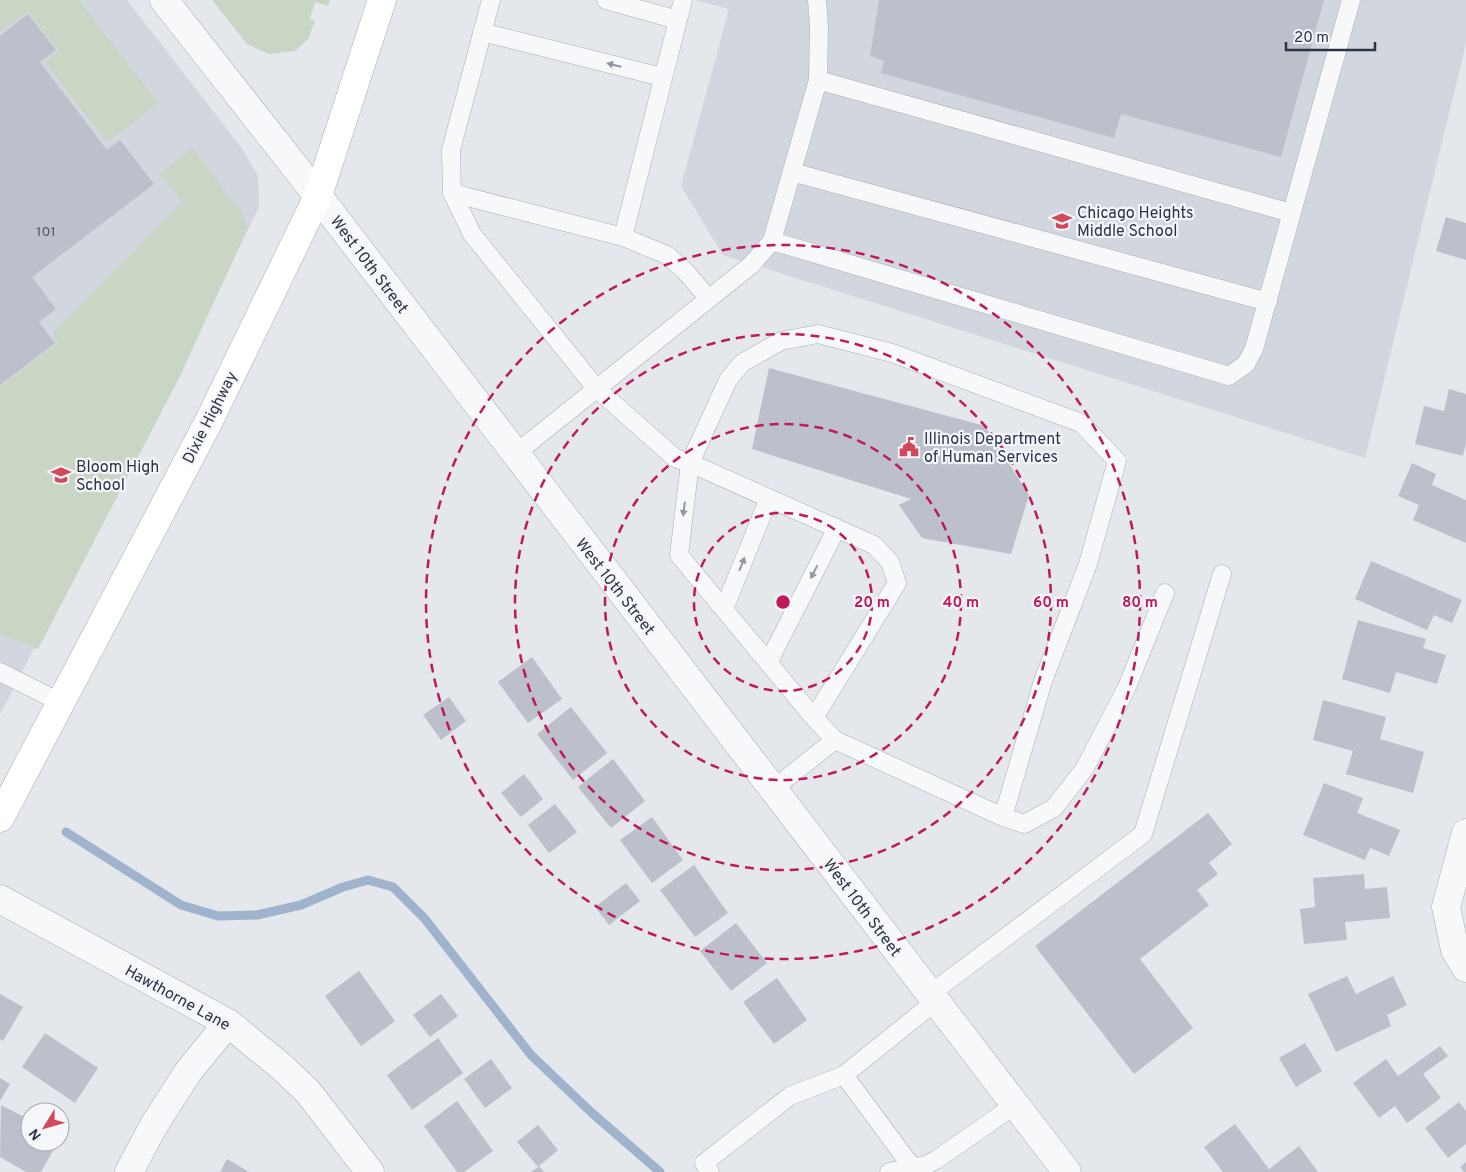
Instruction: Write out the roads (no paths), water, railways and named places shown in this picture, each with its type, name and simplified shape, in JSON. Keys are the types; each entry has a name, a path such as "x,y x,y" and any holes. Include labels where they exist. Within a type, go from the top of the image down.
{"main road":[{"name":"Dixie Highway","path":"0,818 209,421 318,196 382,0"}],"street":[{"name":"West 10th Street","path":"164,0 318,196 1067,1172"},
{"path":"1466,833 1446,907 1455,950 1466,968"},
{"name":"Hawthorne Lane","path":"0,899 228,1023 283,1068 308,1092 370,1172"},
{"path":"129,1172 154,1125 188,1072 228,1023"}],"lane":[{"path":"491,0 451,150 452,193 472,234 596,388 675,458 874,545 890,562 897,583 814,718"},
{"path":"606,0 678,20"},
{"path":"623,237 683,0"},
{"path":"515,454 751,264 772,241 818,80 819,26 817,0"},
{"path":"772,241 1230,376 1246,364 1254,349 1351,0"},
{"path":"482,32 662,77"},
{"path":"818,80 1291,213"},
{"path":"792,172 1268,302"},
{"path":"452,193 623,237 667,255 686,271 709,298"},
{"path":"1003,817 1043,681 1088,564 1116,461 1081,423 892,353 818,334 781,341 742,363 728,380 690,463 679,554 814,718 835,740 1003,817 1024,824 1054,808 1085,768 1127,687 1165,593"},
{"path":"724,609 769,498"},
{"path":"769,661 837,528"},
{"path":"710,1172 704,1163 790,1096 844,1075 933,998 1143,834 1222,574"},
{"path":"0,672 60,702"},
{"path":"773,789 835,740"},
{"path":"844,1075 922,1168"},
{"path":"889,1172 922,1168 1015,1104"}],"waterway":[{"path":"66,832 181,905 218,916 257,915 301,905 343,887 368,880 393,887 425,919 531,1055 592,1113 660,1172"}],"place":[{"name":"Chicago Heights Middle School","path":"1062,221"},
{"name":"Illinois Department of Human Services","path":"909,447"},
{"name":"Bloom High School","path":"61,475"}]}
